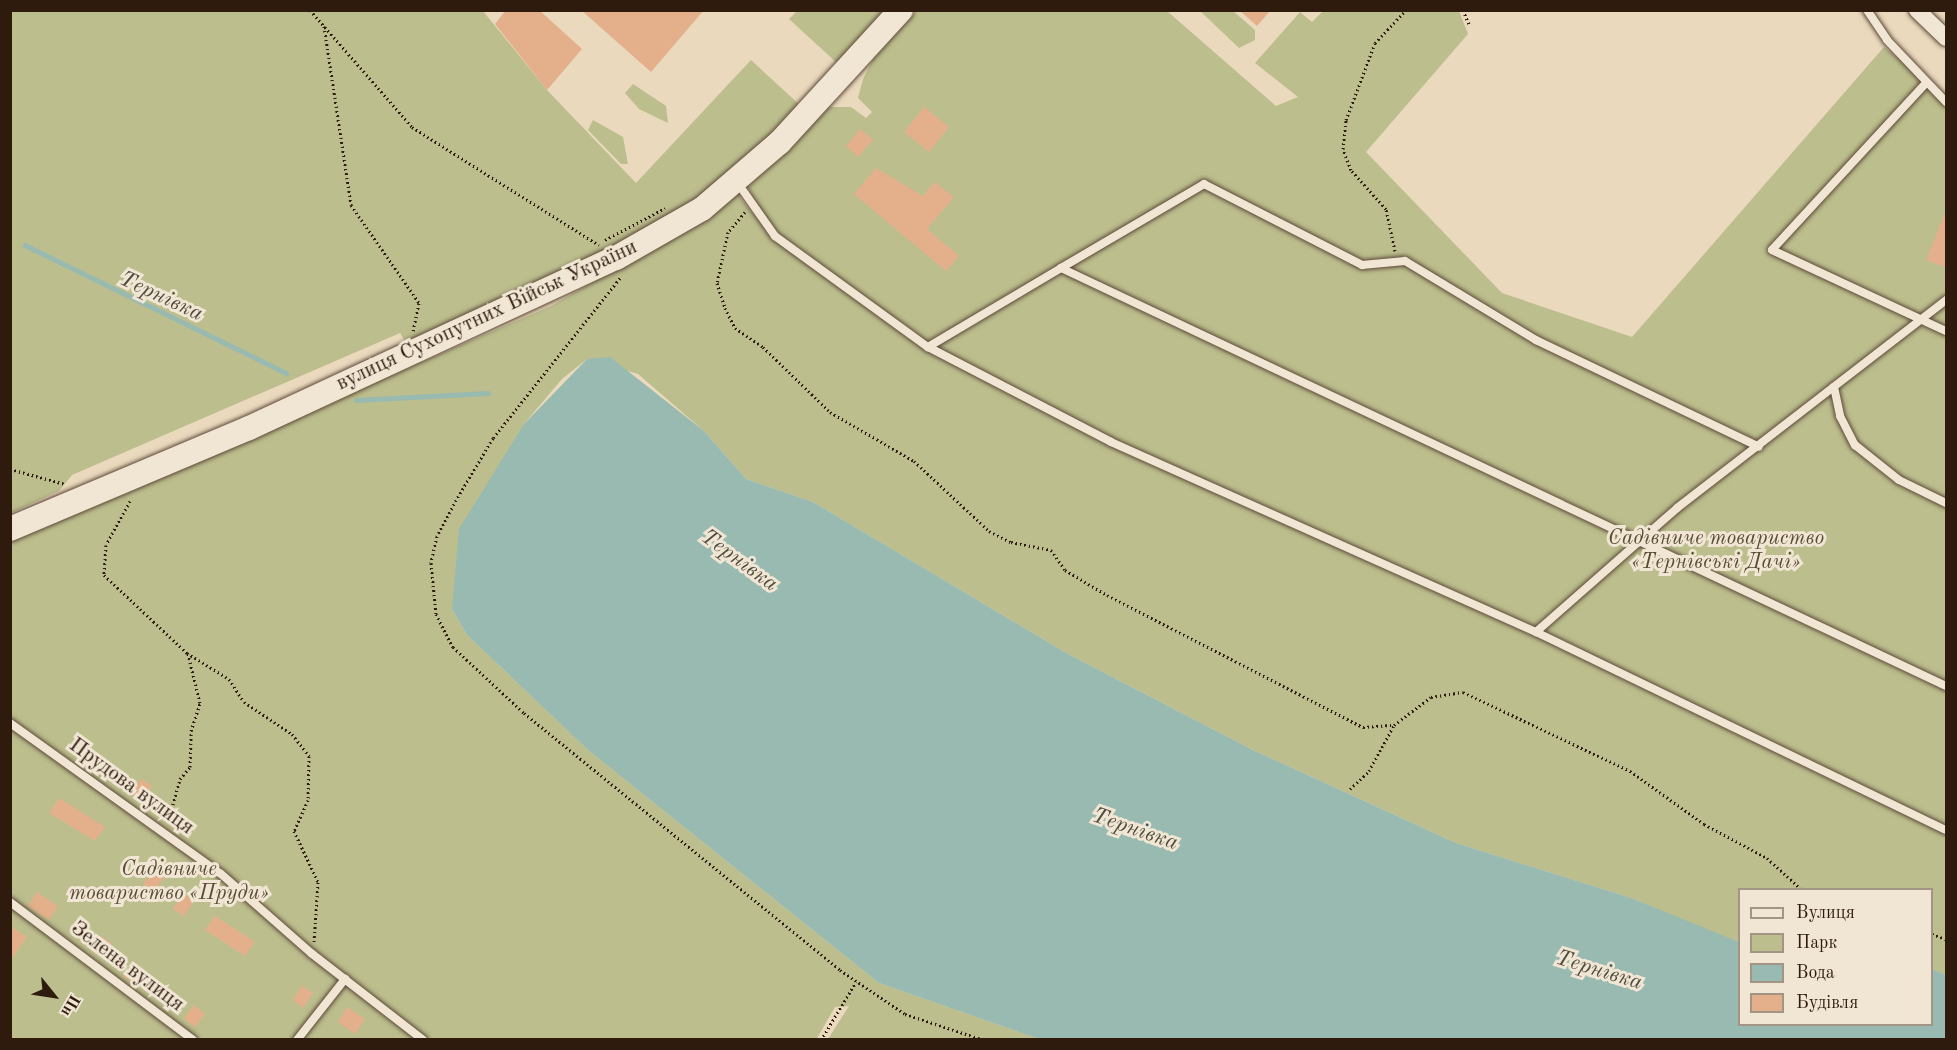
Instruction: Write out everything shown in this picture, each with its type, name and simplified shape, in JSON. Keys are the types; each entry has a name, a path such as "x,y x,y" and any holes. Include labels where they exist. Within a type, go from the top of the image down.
{"street":[{"name":"вулиця Сухопутних Військ України","path":"10,529 143,473 613,258 702,209 737,182 901,10"},
{"path":"1917,10 1947,38"}],"lane":[{"path":"1867,10 1926,83 1947,102"},
{"path":"1926,83 1772,250 1947,332"},
{"path":"737,182 775,236 928,347 1111,442 1536,632 1947,830"},
{"path":"928,347 1204,184 1362,265 1405,261 1536,340 1759,447"},
{"path":"1061,268 1641,539 1947,686"},
{"path":"1536,632 1641,539 1947,300"},
{"path":"1834,387 1839,416 1855,445 1899,480 1947,503"},
{"name":"Прудова вулиця","path":"11,724 221,874 311,953 423,1040"},
{"name":"Зелена вулиця","path":"10,902 193,1040"},
{"path":"297,1040 345,980"}],"path":[{"path":"310,10 412,127 613,258"},
{"path":"1397,262 1386,209 1351,170 1343,149 1346,120 1375,43 1406,10"},
{"path":"1463,10 1470,24"},
{"path":"324,24 351,206 419,303 412,340 422,336"},
{"path":"752,204 728,232 717,283 725,308 735,328 763,347 830,412 914,460 989,531 1011,542 1051,550 1065,570 1107,594 1363,727 1394,725"},
{"path":"672,205 645,214 493,438 456,500 437,536 431,563 436,614 453,646 524,713 856,982 905,1014 984,1040"},
{"path":"590,252 613,258"},
{"path":"10,469 63,484 73,481"},
{"path":"143,473 140,491 115,521 104,575 187,652 229,679 244,702 292,734 309,756 308,800 294,831 318,882 311,953"},
{"path":"165,834 180,779 190,767 191,731 200,703 198,676 187,652"},
{"path":"1350,789 1369,771 1394,725 1431,698 1462,692 1630,771 1704,824 1767,858 1800,888"},
{"path":"821,1040 856,982"}],"green space":[{"path":"10,11 483,11 547,90 636,183 751,60 802,107 734,177 626,243 406,343 400,333 72,475 59,491 11,513"},
{"path":"797,11 887,11 837,63 789,19"},
{"path":"917,11 1167,11 1276,106 1298,97 1255,63 1300,12 1312,22 1323,11 1459,11 1468,34 1366,152 1502,293 1632,337 1884,47 1946,96 1946,975 1933,969 1933,888 1738,888 1738,944 1631,898 1456,843 1253,750 1068,654 813,502 746,479 704,431 638,374 587,359 562,379 524,424 452,609 467,635 588,750 879,983 1039,1039 828,1039 849,1006 835,1007 816,1040 11,1039 11,541 551,306 706,218 737,194 771,236 748,187 825,107 851,107 866,118 872,112 858,98 863,79 874,57"},
{"path":"1200,11 1233,11 1255,30 1255,40 1239,48"},
{"path":"633,84 666,106 668,123 639,109 625,93"},
{"path":"593,120 623,137 628,164 621,164 588,130"}],"water":[{"path":"610,357 704,431 746,479 813,502 1068,654 1253,750 1456,843 1631,898 1738,942 1738,1026 1933,1026 1933,969 1946,975 1946,1039 1039,1039 879,983 588,750 467,635 452,609 459,529 524,424 587,359"}],"building":[{"path":"506,10 539,10 582,49 547,90 495,24"},
{"path":"581,10 704,10 651,72"},
{"path":"1239,10 1271,10 1257,26"},
{"path":"924,107 949,127 929,152 904,132"},
{"path":"860,129 873,140 858,157 846,146"},
{"path":"876,168 923,196 934,182 954,197 927,229 959,256 946,271 854,194"},
{"path":"1947,210 1947,268 1926,260"},
{"path":"141,779 152,786 142,801 131,793"},
{"path":"59,798 105,827 95,841 49,813"},
{"path":"155,867 166,875 154,891 143,884"},
{"path":"37,892 58,906 49,920 28,906"},
{"path":"183,894 194,901 184,916 173,909"},
{"path":"215,916 255,942 245,956 205,930"},
{"path":"10,926 27,937 10,961"},
{"path":"101,936 112,944 103,958 91,951"},
{"path":"133,962 145,970 135,984 123,976"},
{"path":"302,986 313,993 303,1008 293,1000"},
{"path":"193,1005 205,1014 195,1027 184,1019"},
{"path":"347,1007 365,1019 355,1034 338,1022"}],"waterway":[{"name":"Тернівка","path":"25,245 286,373"},
{"name":"Тернівка","path":"356,400 488,393"}],"park label":[{"name":"Садівниче товариство «Тернівські Дачі»","path":"1716,551"},
{"name":"Садівниче товариство «Пруди»","path":"169,882"}]}
